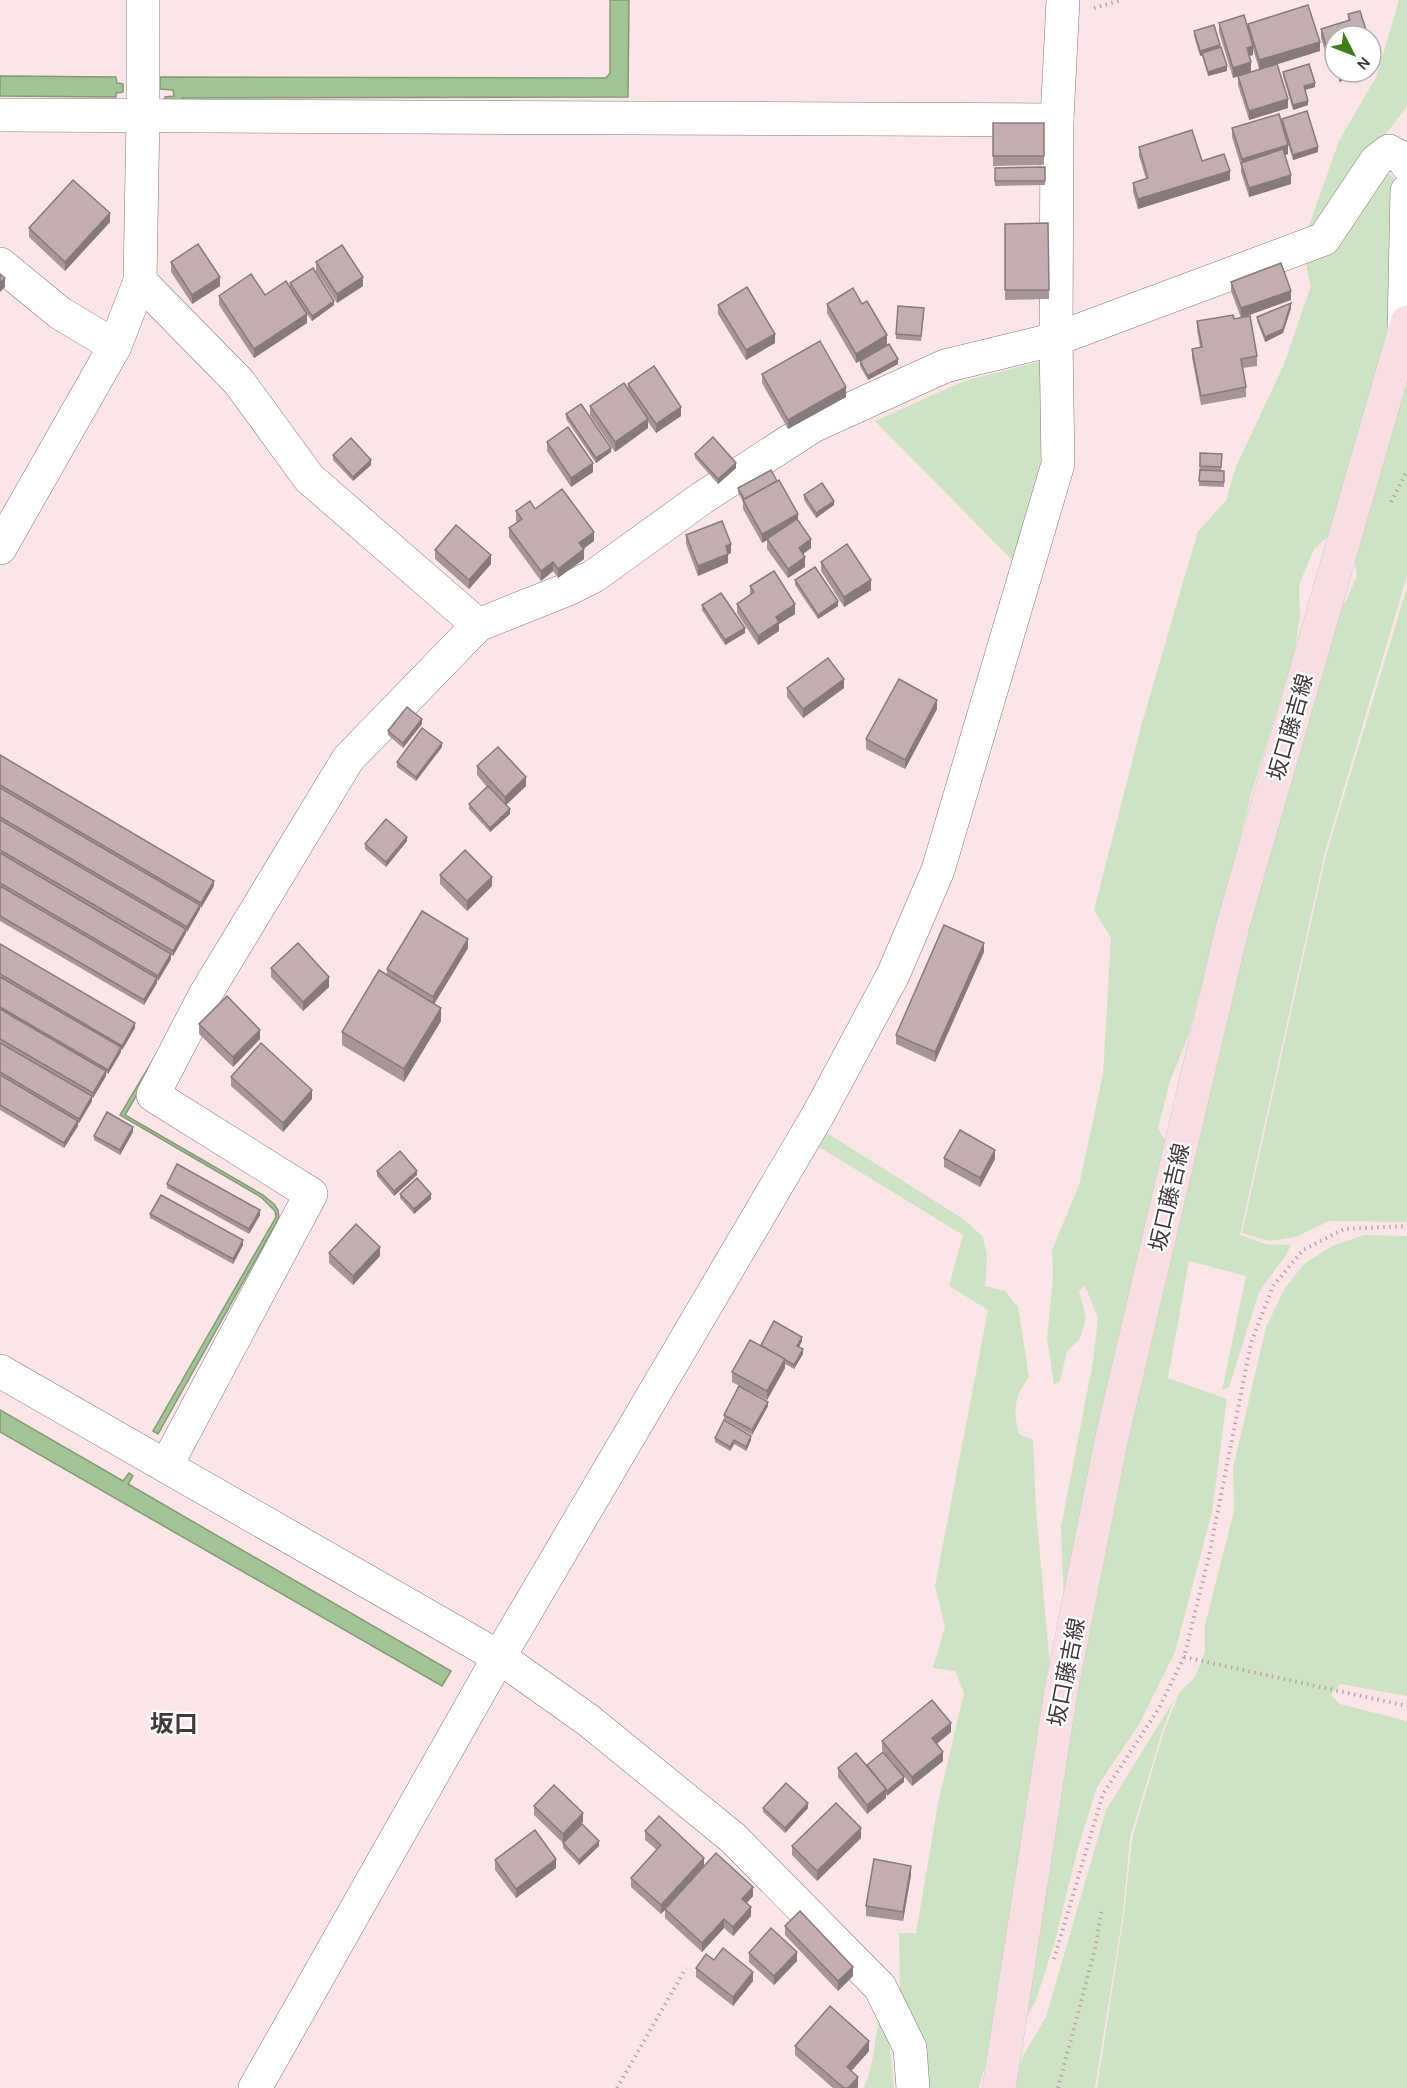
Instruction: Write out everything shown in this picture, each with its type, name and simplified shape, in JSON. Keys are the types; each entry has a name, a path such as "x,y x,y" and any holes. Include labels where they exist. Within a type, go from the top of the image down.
{"main road":[{"name":"坂口藤吉線","path":"999,2088 1061,1691 1112,1437 1233,925 1406,327"}],"street":[{"path":"0,548 115,346 140,281 144,116 143,0"},
{"path":"255,2088 499,1657 818,1115 893,975 938,870 1058,464 1057,120 1063,0"},
{"path":"0,115 1057,120"},
{"path":"166,1466 311,1194 153,1095 205,995 348,759 478,625 566,590 594,576 702,498 813,426 945,366 1056,339 1324,239 1376,161 1389,151 1404,159 1407,165"},
{"path":"1406,327 1407,191"},
{"path":"0,264 60,313 115,346"},
{"path":"140,281 239,382 309,478 478,625"},
{"path":"0,1371 499,1657 588,1720 733,1838 880,1987 910,2048 913,2088"}],"path":[{"path":"1051,1969 1103,1794 1159,1708 1184,1657 1209,1556 1251,1343 1273,1286 1303,1250 1344,1229 1407,1226"},
{"path":"1184,1657 1407,1706"},
{"path":"1058,2088 1095,1949 1102,1908"},
{"path":"617,2088 686,1968"}],"shaded area":[{"path":"610,0 629,0 628,97 182,98 182,104 165,103 165,97 174,96 173,90 160,89 160,77 606,78 610,73"},
{"path":"1399,0 1407,0 1407,106 1306,234 1339,141 1372,84 1383,84 1383,55"},
{"path":"0,76 116,77 117,83 123,84 123,92 116,93 116,97 0,96"},
{"path":"1389,174 1397,181 1394,310 1329,536 1314,549 1299,585 1300,614 1295,651 1252,792 1188,1037 1170,1081 1158,1128 1166,1142 1064,1607 1061,1527 1093,1362 1098,1318 1085,1286 1079,1291 1086,1318 1080,1339 1067,1351 1060,1381 1054,1385 1047,1338 1053,1277 1052,1250 1079,1185 1103,1074 1111,938 1094,910 1142,723 1198,531 1226,501 1235,469 1284,364 1311,286 1306,265 1320,256 1378,178"},
{"path":"1042,361 1041,471 1013,561 875,421 964,381"},
{"path":"1407,378 1407,576 1325,852 1240,1235 1265,1244 1291,1245 1259,1292 1229,1387 1222,1390 1246,1276 1189,1261 1168,1378 1227,1399 1212,1512 1175,1652 1140,1723 1097,1787 1078,1848 1055,1941 1036,2000 1022,2025 1061,1759 1153,1321 1234,969 1333,616 1346,601 1357,576 1353,552"},
{"path":"1407,587 1407,1222 1329,1221 1296,1237 1269,1241 1242,1233 1326,855"},
{"path":"321,778 125,1115 263,1195 274,1204 279,1218 158,1434 153,1431 276,1217 275,1211 261,1197 120,1115"},
{"path":"827,1133 965,1220 983,1237 987,1256 985,1286 1005,1291 1018,1307 1029,1377 1018,1397 1016,1418 1019,1434 1033,1440 1036,1509 1052,1690 991,2044 979,2088 928,2088 900,1994 899,1933 916,1933 938,1803 964,1693 955,1671 933,1668 945,1627 935,1586 988,1310 949,1286 963,1235 819,1147"},
{"path":"1364,1235 1407,1236 1407,1696 1340,1684 1331,1695 1340,1704 1407,1721 1407,2088 1097,2088 1124,1914 1132,1839 1163,1734 1179,1693 1195,1677 1205,1652 1205,1625 1234,1511 1233,1468 1266,1327 1285,1288 1304,1264 1332,1246"},
{"path":"0,1410 123,1481 129,1473 133,1476 128,1484 451,1671 442,1686 0,1432"},
{"path":"1174,1700 1130,1838 1123,1913 1095,2088 1010,2088 1023,2056 1046,2017 1106,1810"},
{"path":"881,2014 887,2019 894,2088 864,2088 868,2079"}],"building":[{"path":"1308,5 1320,42 1259,60 1248,24"},
{"path":"1360,11 1364,24 1337,24 1350,20 1348,14"},
{"path":"1244,15 1253,46 1247,48 1251,62 1233,68 1219,23"},
{"path":"1214,25 1220,45 1200,51 1194,31"},
{"path":"1221,47 1227,66 1208,72 1202,53"},
{"path":"1277,64 1288,99 1249,111 1238,76"},
{"path":"1309,64 1315,83 1304,86 1308,101 1293,105 1283,72"},
{"path":"1307,111 1318,147 1293,155 1282,119"},
{"path":"1279,114 1288,145 1242,159 1232,128"},
{"path":"993,123 1044,123 1044,156 993,156"},
{"path":"1192,130 1202,161 1224,154 1230,171 1138,199 1133,183 1148,178 1139,147"},
{"path":"1283,149 1291,175 1249,188 1241,163"},
{"path":"1045,167 1045,181 995,181 995,168"},
{"path":"73,180 110,213 65,262 29,228"},
{"path":"1048,223 1049,290 1005,290 1005,224"},
{"path":"198,244 220,277 192,295 171,262"},
{"path":"342,245 363,277 337,294 316,262"},
{"path":"1281,263 1291,291 1241,308 1231,282"},
{"path":"313,268 334,301 312,316 290,283"},
{"path":"251,274 265,295 286,281 307,314 254,349 219,296"},
{"path":"747,287 775,334 746,350 718,305"},
{"path":"853,288 862,304 867,301 887,335 856,354 827,304"},
{"path":"1291,303 1283,329 1265,337 1257,317"},
{"path":"898,306 924,308 921,336 896,334"},
{"path":"1233,315 1234,319 1250,316 1257,356 1241,359 1246,387 1201,396 1192,349 1202,347 1197,321"},
{"path":"820,341 846,387 788,420 762,374"},
{"path":"889,344 898,359 868,376 860,361"},
{"path":"654,366 681,407 656,424 628,384"},
{"path":"624,383 648,419 615,442 590,406"},
{"path":"581,404 611,448 596,458 566,414"},
{"path":"568,427 593,463 571,478 547,442"},
{"path":"713,437 736,463 718,479 695,454"},
{"path":"351,438 371,460 353,477 333,455"},
{"path":"1200,453 1222,454 1221,467 1200,466"},
{"path":"771,470 777,481 744,499 738,488"},
{"path":"1200,470 1224,471 1224,482 1199,481"},
{"path":"779,480 798,514 762,534 743,500"},
{"path":"822,483 834,501 816,513 804,495"},
{"path":"562,489 594,532 579,543 584,549 558,569 553,562 541,571 509,528 522,519 516,511 530,501 535,509"},
{"path":"797,519 811,539 799,548 805,557 788,569 767,539"},
{"path":"722,521 731,544 726,546 728,554 698,566 686,535"},
{"path":"456,525 491,555 469,580 435,550"},
{"path":"847,544 871,580 844,597 821,562"},
{"path":"815,567 838,601 818,615 795,580"},
{"path":"774,571 795,604 776,617 779,622 758,636 737,604 754,592 750,586"},
{"path":"721,593 745,628 725,640 702,605"},
{"path":"828,658 844,679 803,709 787,688"},
{"path":"899,679 937,700 905,760 866,739"},
{"path":"407,707 422,719 403,743 388,731"},
{"path":"422,728 442,743 416,777 397,762"},
{"path":"498,747 526,777 505,797 477,766"},
{"path":"0,755 214,881 201,903 0,785"},
{"path":"488,786 510,809 490,828 469,804"},
{"path":"0,788 200,905 187,927 0,817"},
{"path":"386,819 407,837 386,862 365,844"},
{"path":"0,820 186,929 173,951 0,850"},
{"path":"465,850 492,877 467,901 440,875"},
{"path":"0,853 171,954 158,976 0,883"},
{"path":"0,886 157,978 144,1000 0,916"},
{"path":"422,911 468,939 433,997 387,969"},
{"path":"944,925 984,943 935,1052 896,1035"},
{"path":"298,943 329,977 303,1002 271,968"},
{"path":"0,944 135,1023 122,1046 0,974"},
{"path":"379,970 441,1008 404,1069 342,1032"},
{"path":"0,977 121,1047 108,1070 0,1007"},
{"path":"227,996 260,1030 233,1057 199,1024"},
{"path":"0,1009 106,1071 93,1093 0,1039"},
{"path":"0,1043 92,1096 79,1119 0,1072"},
{"path":"261,1043 312,1090 283,1123 231,1077"},
{"path":"0,1075 78,1121 64,1143 0,1105"},
{"path":"107,1112 133,1127 120,1150 94,1136"},
{"path":"960,1130 995,1150 980,1178 944,1158"},
{"path":"400,1151 417,1171 394,1191 377,1171"},
{"path":"177,1164 260,1210 249,1229 167,1184"},
{"path":"417,1178 431,1194 414,1209 400,1194"},
{"path":"161,1195 243,1240 233,1259 150,1214"},
{"path":"356,1224 380,1247 353,1276 329,1253"},
{"path":"774,1321 802,1337 797,1346 803,1349 794,1365 761,1345"},
{"path":"750,1340 785,1359 767,1391 732,1372"},
{"path":"739,1386 768,1402 752,1430 724,1415"},
{"path":"724,1420 751,1436 746,1447 734,1440 730,1447 715,1438"},
{"path":"932,1700 951,1723 932,1738 943,1752 912,1777 882,1741"},
{"path":"883,1752 904,1777 887,1791 867,1765"},
{"path":"856,1753 886,1789 867,1805 838,1768"},
{"path":"786,1783 808,1803 785,1828 763,1808"},
{"path":"554,1785 583,1813 563,1834 534,1806"},
{"path":"836,1803 861,1828 817,1871 792,1846"},
{"path":"659,1816 704,1858 661,1905 631,1878 661,1845 645,1831"},
{"path":"582,1824 599,1841 579,1860 563,1843"},
{"path":"535,1830 556,1859 516,1889 495,1860"},
{"path":"716,1853 753,1887 742,1899 751,1907 733,1927 724,1919 702,1943 665,1909"},
{"path":"874,1859 911,1866 903,1912 866,1906"},
{"path":"800,1911 853,1967 838,1981 785,1926"},
{"path":"771,1928 797,1952 774,1976 749,1953"},
{"path":"723,1948 753,1972 733,1997 696,1968 706,1954 714,1960"},
{"path":"830,2006 869,2041 847,2067 858,2077 848,2088 844,2088 795,2046"}],"district":[{"name":"坂口","path":"174,1724"}]}
